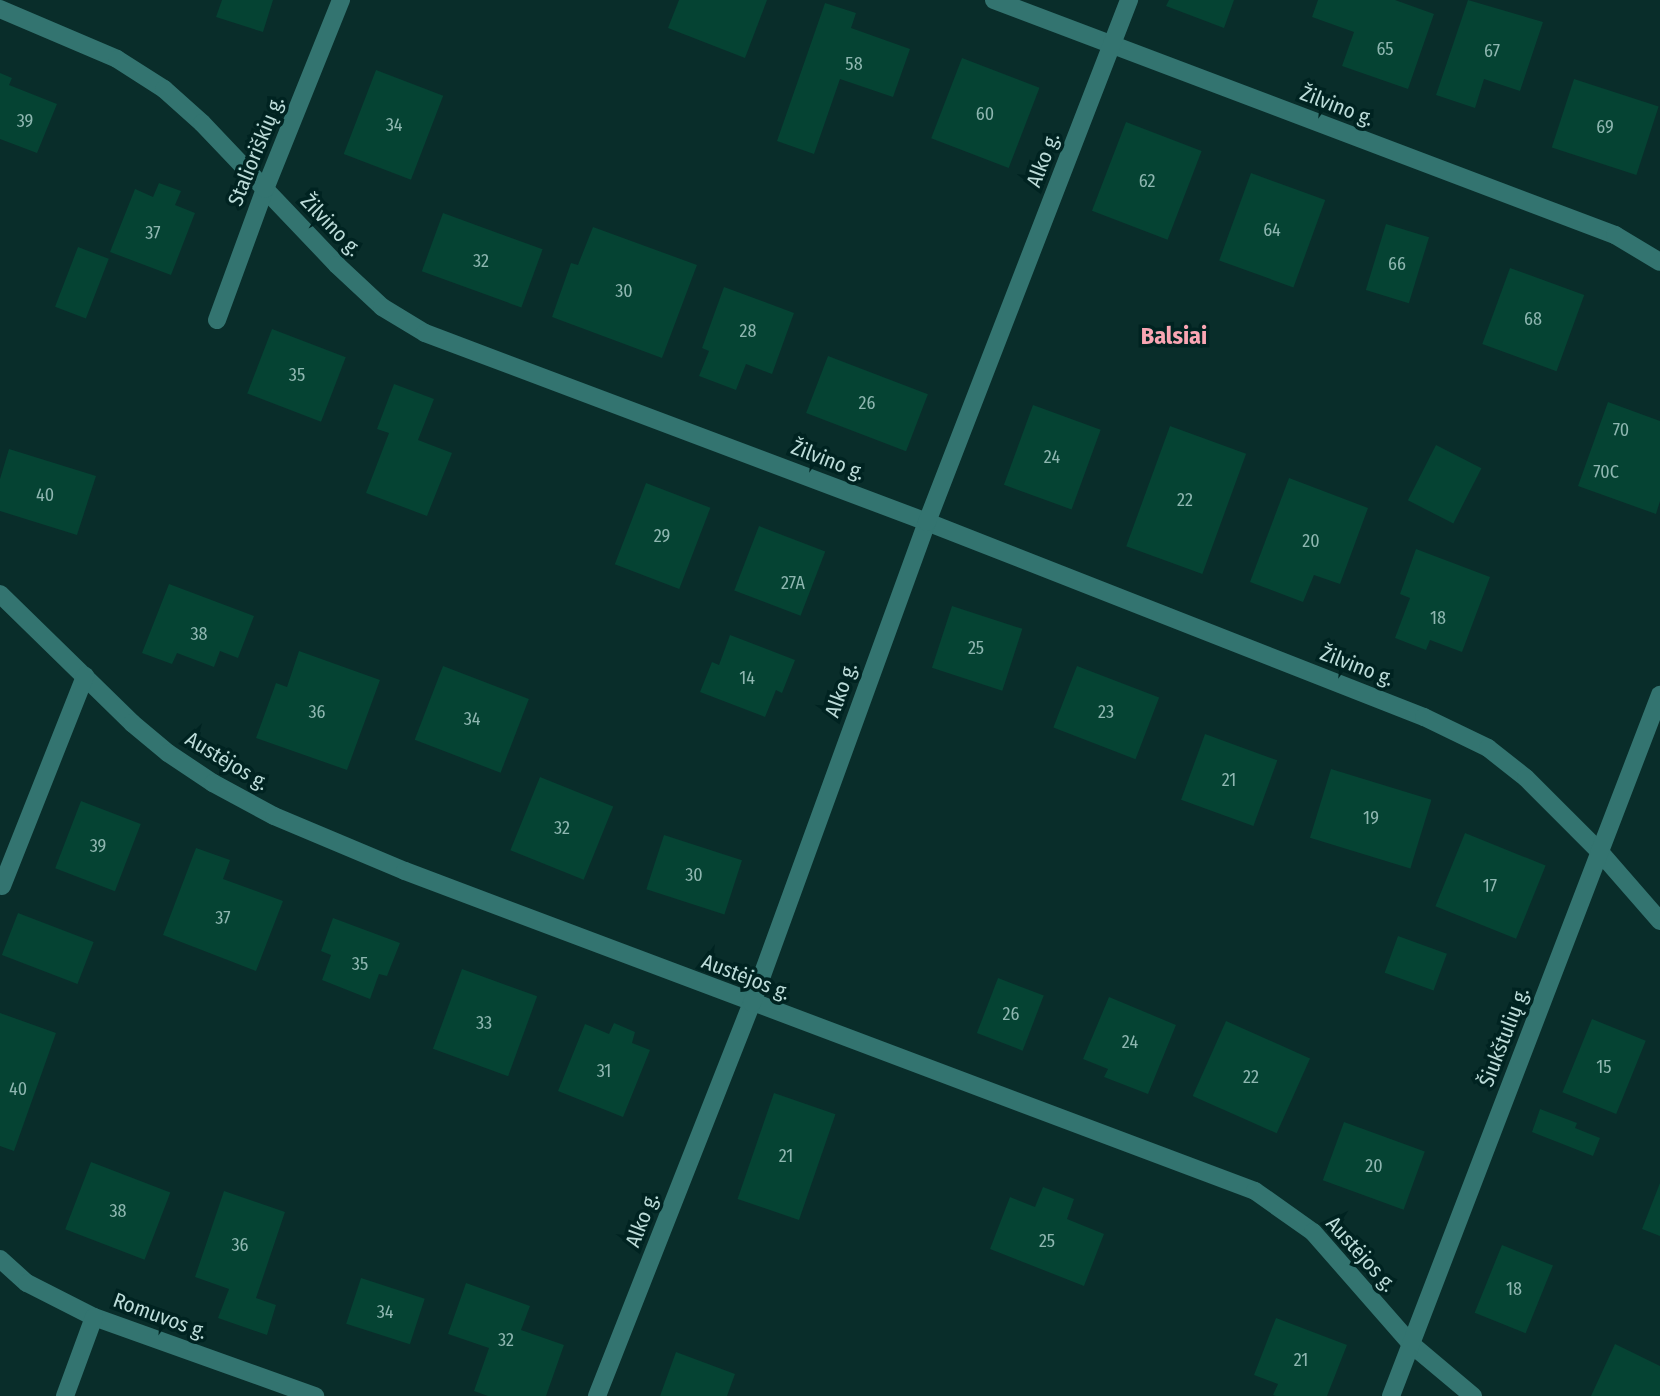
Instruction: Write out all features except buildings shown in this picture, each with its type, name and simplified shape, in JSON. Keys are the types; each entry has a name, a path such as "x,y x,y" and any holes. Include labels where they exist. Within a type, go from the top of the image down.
{"street":[{"name":"Stalioriškių g.","path":"217,320 265,189 341,0"},
{"name":"Žilvino g.","path":"994,0 1615,235 1660,262"},
{"name":"Alko g.","path":"597,1396 752,1003 927,522 1129,0"},
{"name":"Žilvino g.","path":"0,9 117,59 163,89 202,123 382,307 425,333 927,522 1424,717 1488,748 1526,778 1599,851 1660,921"},
{"name":"Austėjos g.","path":"0,594 132,723 213,783 274,816 405,872 1255,1191 1313,1232 1411,1344 1473,1396"},
{"path":"2,886 85,676"},
{"name":"Šiukštulių g.","path":"1391,1396 1660,695"},
{"name":"Romuvos g.","path":"0,1259 27,1283 94,1317 315,1396"},
{"path":"65,1396 94,1317"}],"district":[{"name":"Balsiai","path":"1174,337"}]}
